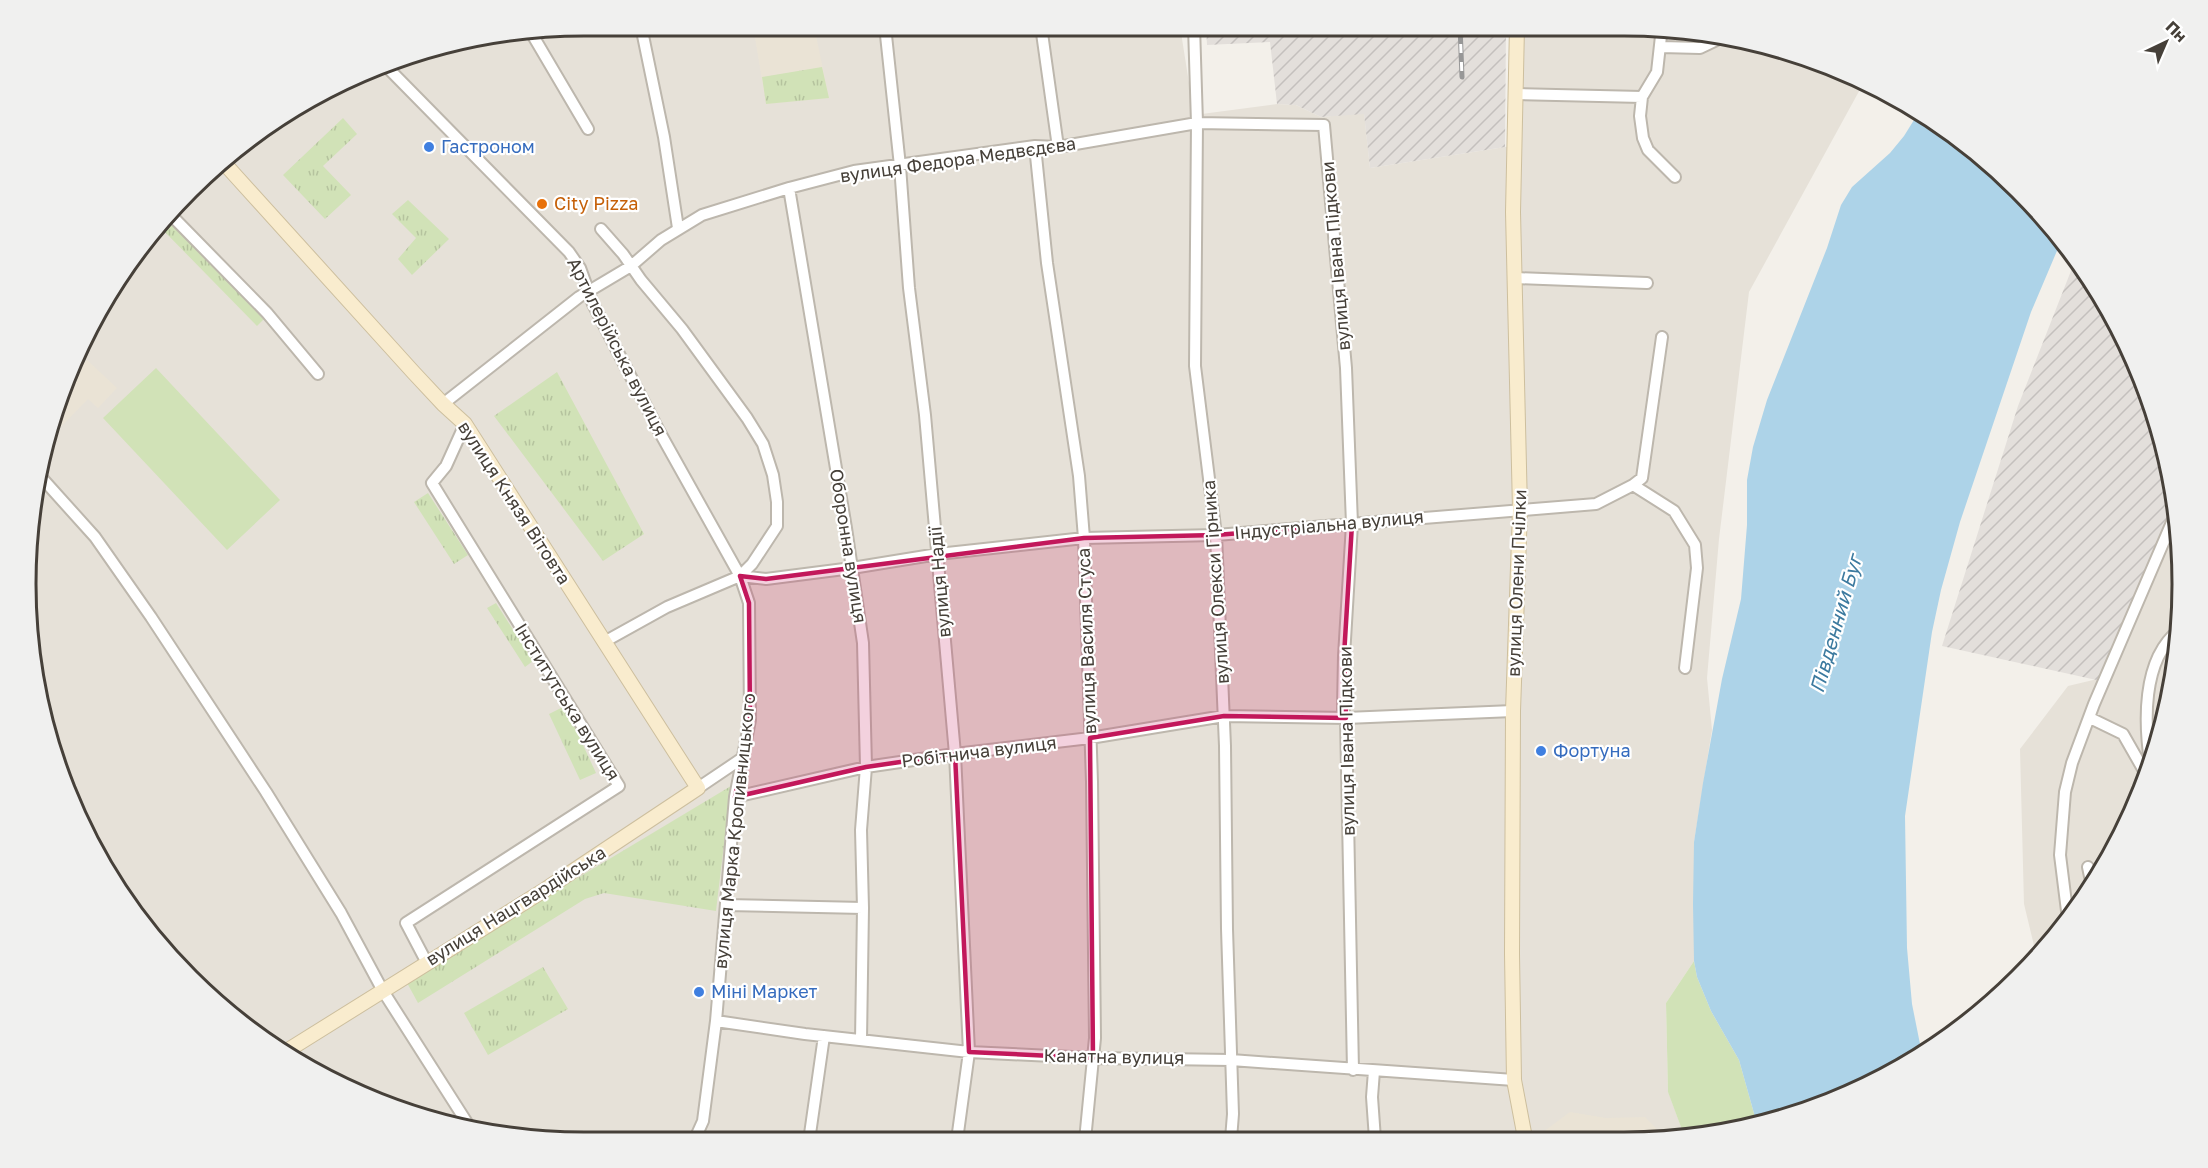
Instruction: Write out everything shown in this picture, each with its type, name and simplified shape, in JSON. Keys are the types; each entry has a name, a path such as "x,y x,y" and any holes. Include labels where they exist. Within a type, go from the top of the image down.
{"street":[{"path":"643,36 660,117 678,228"},
{"name":"вулиця Надії","path":"886,36 900,166 909,288 925,416 955,754 969,1052 958,1132"},
{"path":"1042,36 1059,147"},
{"name":"вулиця Олекси Гірника","path":"1194,36 1197,123 1195,366 1216,535 1224,716 1232,1132"},
{"name":"вулиця Олени Пчілки","path":"1517,36 1513,212 1520,508 1513,711 1512,954 1514,1080 1524,1132"},
{"path":"1661,37 1657,72 1642,97 1640,116 1645,144 1656,159 1676,177"},
{"path":"535,38 588,129"},
{"path":"1660,47 1700,48 1710,43"},
{"name":"Артилерійська вулиця","path":"391,71 569,252 580,268 588,291 664,441 740,576"},
{"path":"1515,94 1642,97"},
{"name":"вулиця Федора Медвєдєва","path":"443,404 588,291 631,266 678,228 702,215 854,171 1035,146 1059,147 1197,123 1324,125"},
{"name":"вулиця Івана Підкови","path":"1324,125 1346,368 1352,524 1343,709 1346,718 1353,1070"},
{"name":"вулиця Василя Стуса","path":"1035,146 1047,263 1079,477 1084,538 1094,876 1095,1038 1086,1132"},
{"name":"вулиця Князя Вітовта","path":"228,168 443,404 465,424 698,788"},
{"name":"Оборонна вулиця","path":"789,188 863,643 866,767 861,830 864,908 861,1040"},
{"path":"175,219 267,313 318,374"},
{"path":"601,230 623,254 747,418 763,444 777,502 777,526 752,564 740,576 667,607 604,642"},
{"path":"1516,278 1647,283"},
{"path":"1662,337 1642,478 1633,486 1674,511 1695,545 1697,567 1685,668"},
{"name":"Інститутська вулиця","path":"427,963 405,923 619,786 432,483 446,466 465,424"},
{"path":"46,483 95,537 151,617 266,792 341,913 383,991 464,1118"},
{"name":"Індустріальна вулиця","path":"740,576 766,579 938,554 1084,538 1216,535 1520,508 1596,504 1633,486"},
{"path":"2067,907 2060,855 2065,792 2072,763 2098,694 2169,529"},
{"name":"вулиця Марка Кропивницького","path":"698,1132 703,1121 716,1021 735,797 750,720 749,603 740,576"},
{"path":"2147,745 2149,694 2155,663 2169,639"},
{"name":"Робітнича вулиця","path":"735,797 866,767 1090,738 1224,716 1346,718 1513,711"},
{"path":"2090,718 2123,734 2141,765"},
{"name":"вулиця Нацгвардійська","path":"292,1048 546,889 744,757"},
{"path":"2088,867 2089,873"},
{"path":"726,905 864,908"},
{"name":"Канатна вулиця","path":"716,1021 969,1052 1093,1058 1232,1060 1514,1080"},
{"path":"810,1132 824,1036"},
{"path":"1374,1071 1372,1097 1374,1132"}],"highlighted area":[{"path":"1352,524 1344,656 1346,718 1224,716 1090,738 1093,1058 969,1052 955,754 866,767 735,797 750,720 749,603 740,576 766,579 1084,538 1216,535"}],"shaded area":[{"path":"584,36 1182,36 1194,115 1277,104 1296,105 1321,117 1364,113 1370,168 1505,147 1518,147 1522,36 1660,37 1696,41 1766,55 1834,78 1860,90 1749,292 1719,539 1707,678 1712,730 1694,842 1694,961 1666,1003 1668,1091 1682,1129 1624,1132 584,1132 548,1131 477,1121 408,1103 374,1090 310,1059 280,1040 250,1019 197,971 149,918 128,888 109,858 78,794 65,760 47,691 37,620 36,584 37,548 47,477 65,408 78,374 109,310 149,250 197,197 250,149 310,109 374,78 442,55 512,41"},
{"path":"755,36 816,36 829,98 766,104"},
{"path":"1207,36 1506,36 1505,147 1370,168 1364,114 1321,117 1296,105 1277,104 1270,42 1207,45"},
{"path":"2072,268 2099,310 2130,374 2153,442 2168,518 2101,681 1942,646 2018,406"},
{"path":"87,360 117,388 98,408 88,399 59,429 65,408 82,365"},
{"path":"2170,535 2172,584 2167,656 2153,726 2143,760 2130,794 2099,858 2059,918 2034,947 2024,904 2020,749 2068,686 2110,676"},
{"path":"1570,1112 1606,1118 1645,1117 1658,1131 1624,1132 1543,1132"}],"green space":[{"path":"822,67 829,98 766,104 762,77"},
{"path":"343,118 357,134 323,166 351,195 325,219 283,175"},
{"path":"408,200 449,239 412,275 398,259 416,238 392,214"},
{"path":"172,223 265,318 257,326 165,232"},
{"path":"156,368 280,500 227,550 103,418"},
{"path":"557,372 644,534 603,561 494,416"},
{"path":"428,493 468,555 454,564 414,502"},
{"path":"496,603 533,661 525,667 487,608"},
{"path":"565,706 596,773 580,780 549,714"},
{"path":"731,786 716,911 604,893 585,899 418,1003 406,981"},
{"path":"1694,961 1697,977 1711,1011 1739,1060 1755,1116 1682,1129 1668,1092 1666,1003"},
{"path":"543,967 568,1009 488,1055 464,1013"}],"water":[{"name":"Південний Буг","path":"1914,119 1958,149 2011,197 2058,249 2031,312 1960,522 1932,632 1905,816 1907,948 1912,1004 1920,1045 1898,1059 1834,1090 1800,1103 1755,1116 1739,1060 1711,1011 1697,977 1694,961 1693,904 1694,842 1703,783 1722,679 1741,599 1747,525 1747,480 1753,447 1767,400 1827,248 1841,205 1852,187 1890,153"}],"railway":[{"path":"1460,36 1462,77"}],"place":[{"name":"Гастроном","path":"429,147"},
{"name":"City Pizza","path":"542,204"},
{"name":"Фортуна","path":"1541,751"},
{"name":"Міні Маркет","path":"699,992"}]}
